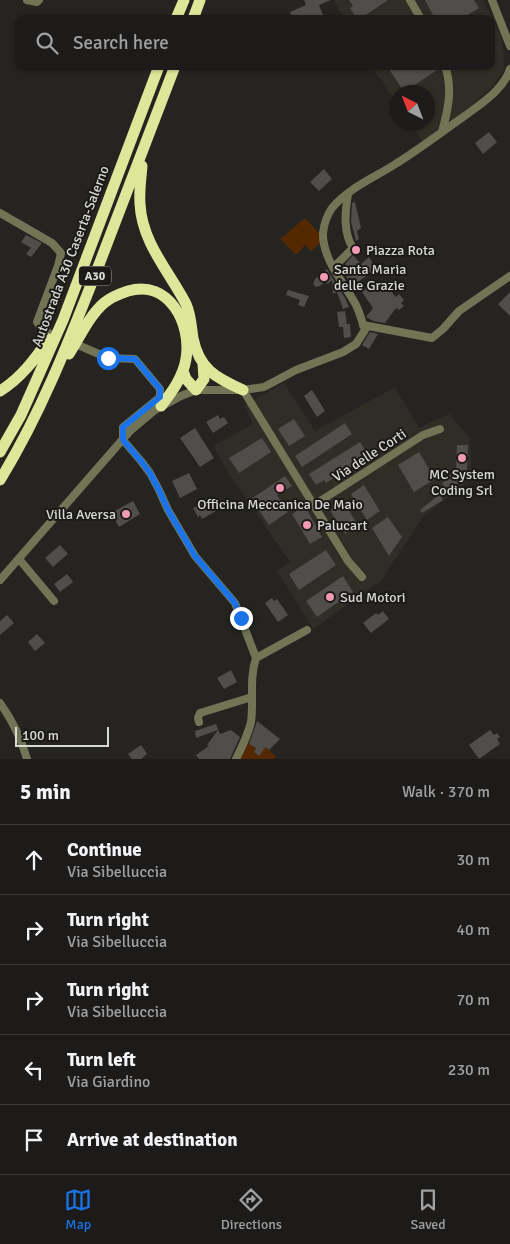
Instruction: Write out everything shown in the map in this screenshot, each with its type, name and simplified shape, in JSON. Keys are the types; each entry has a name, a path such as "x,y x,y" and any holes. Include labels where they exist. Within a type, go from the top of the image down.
{"highway":[{"path":"178,15 184,0"},
{"path":"194,15 200,0"},
{"name":"Autostrada A30 Caserta-Salerno","path":"0,452 21,415 63,320 157,70"},
{"name":"Autostrada A30 Caserta-Salerno","path":"0,480 15,456 48,390 80,315 174,70"},
{"path":"142,154 140,204 146,233 154,252 189,311 195,346 203,364 222,381 243,390"},
{"path":"48,390 96,312 112,298 133,290 144,289 157,292 177,309 184,324 187,342 184,371 171,394 161,406"},
{"path":"0,391 12,384 32,363 63,320"},
{"path":"184,371 186,379 196,390 204,379 203,364"}],"street":[{"path":"27,0 37,2 40,0"},
{"path":"410,0 419,15"},
{"path":"492,0 510,46"},
{"path":"0,580 123,440 140,422 161,406 196,390 243,390 264,387 304,366 343,352 356,344 365,330 357,306 327,253 323,234 325,222 331,210 348,194 398,163 497,90 510,69"},
{"path":"442,132 448,108 450,88 446,70"},
{"path":"334,267 353,248 347,236 346,226 348,194"},
{"path":"0,213 52,243 61,254 37,322 48,333"},
{"path":"363,325 432,338 460,311 510,276"},
{"path":"78,345 108,358 135,359 160,389 160,397 123,427 123,440 150,473 168,510 195,556 235,603 256,658"},
{"path":"243,390 258,418 348,561 362,577"},
{"name":"Via delle Corti","path":"314,505 423,435 440,429"},
{"path":"19,558 54,601"},
{"path":"236,759 245,741 250,723 252,668 256,658 307,630"},
{"path":"199,722 200,713 252,697"},
{"path":"0,703 14,721 27,759"}],"shaded area":[{"path":"334,0 483,0 490,15 341,15"},
{"path":"495,24 501,36 504,69 494,85 470,107 423,142 415,130 435,130 435,85 390,85 390,94 374,70 495,70"},
{"path":"305,218 320,234 320,243 311,251 305,245 296,255 280,239"},
{"path":"284,383 315,431 395,387 419,428 449,414 470,438 472,478 423,517 381,581 313,629 277,571 290,562 229,474 213,446 253,424 244,405"},
{"path":"247,742 256,748 254,752 259,756 266,747 276,757 273,759 238,759"}],"building":[{"path":"304,0 331,0 319,5 323,15 291,15 290,12 306,5"},
{"path":"349,0 388,0 366,15 354,15 350,8 353,6"},
{"path":"425,0 474,0 479,8 468,15 433,15"},
{"path":"390,70 437,70 414,85 399,85"},
{"path":"489,132 497,142 483,154 475,143"},
{"path":"324,169 332,179 319,191 310,182"},
{"path":"355,202 361,228 357,231 359,239 356,241 351,222 352,203"},
{"path":"26,235 42,243 31,257 26,254 31,248 21,242"},
{"path":"353,255 361,264 369,257 376,269 352,286 344,272 348,268 345,264"},
{"path":"327,269 349,307 343,309 337,292 333,294 332,280 328,284 325,282 316,287 313,284 315,279"},
{"path":"373,283 378,290 385,284 396,297 399,294 404,300 401,303 404,306 399,310 396,308 385,323 373,321 366,317 373,308 362,292"},
{"path":"288,290 309,296 304,307 298,305 300,300 286,295"},
{"path":"510,292 510,316 498,304"},
{"path":"345,311 347,324 350,324 351,337 344,338 343,327 339,327 337,312"},
{"path":"370,332 378,334 369,349 362,345"},
{"path":"312,390 325,411 317,417 304,396"},
{"path":"218,415 220,419 224,417 228,423 213,433 206,422"},
{"path":"294,419 305,436 289,446 278,429"},
{"path":"345,423 352,434 302,467 295,456"},
{"path":"195,428 214,458 200,467 180,438"},
{"path":"262,438 271,452 239,473 229,458"},
{"path":"360,442 369,456 326,483 324,480 316,485 309,474"},
{"name":"MC System Coding Srl","path":"457,445 468,445 467,472 462,481 447,491 442,483 456,471"},
{"path":"419,452 435,479 414,492 398,465"},
{"path":"189,473 197,489 180,498 172,481"},
{"path":"285,476 292,486 277,495 288,512 269,525 251,499"},
{"path":"364,485 380,511 367,520 351,494"},
{"path":"440,494 443,500 422,513 420,510"},
{"path":"209,499 216,511 202,519 200,515 198,517 193,508"},
{"path":"342,499 358,525 345,534 331,512 333,505"},
{"name":"Villa Aversa","path":"133,501 140,514 119,527 111,513"},
{"name":"Palucart","path":"305,506 322,537 310,544 292,514"},
{"path":"388,517 402,537 389,556 372,528"},
{"path":"60,545 68,554 53,567 45,558"},
{"path":"326,550 336,565 299,590 289,574"},
{"path":"67,574 73,582 60,592 54,584"},
{"name":"Sud Motori","path":"343,576 353,592 317,617 306,601"},
{"path":"272,598 274,601 277,599 288,615 278,622 265,603"},
{"path":"383,611 389,619 371,633 363,623 376,613 378,615"},
{"path":"7,615 14,623 0,635 0,621"},
{"path":"37,634 45,643 35,651 28,642"},
{"path":"231,670 237,682 224,689 217,678"},
{"path":"257,721 280,739 269,750 266,747 259,756 254,752 256,748 249,744"},
{"path":"216,724 220,734 231,730 240,737 230,759 199,759 196,755 209,746 207,745 218,730 196,738 195,731"},
{"path":"490,730 494,735 497,733 500,737 497,739 500,744 479,759 469,745"},
{"path":"141,745 147,754 141,759 132,759 128,754"}],"place":[{"name":"Piazza Rota","path":"356,250"},
{"name":"Santa Maria delle Grazie","path":"324,277"},
{"name":"MC System Coding Srl","path":"462,458"},
{"name":"Officina Meccanica De Maio","path":"280,488"},
{"name":"Villa Aversa","path":"126,514"},
{"name":"Palucart","path":"307,525"},
{"name":"Sud Motori","path":"330,597"}],"route":[{"path":"108,358 135,359 160,389 160,397 123,427 123,440 150,473 168,510 195,556 235,603 241,618"}]}
